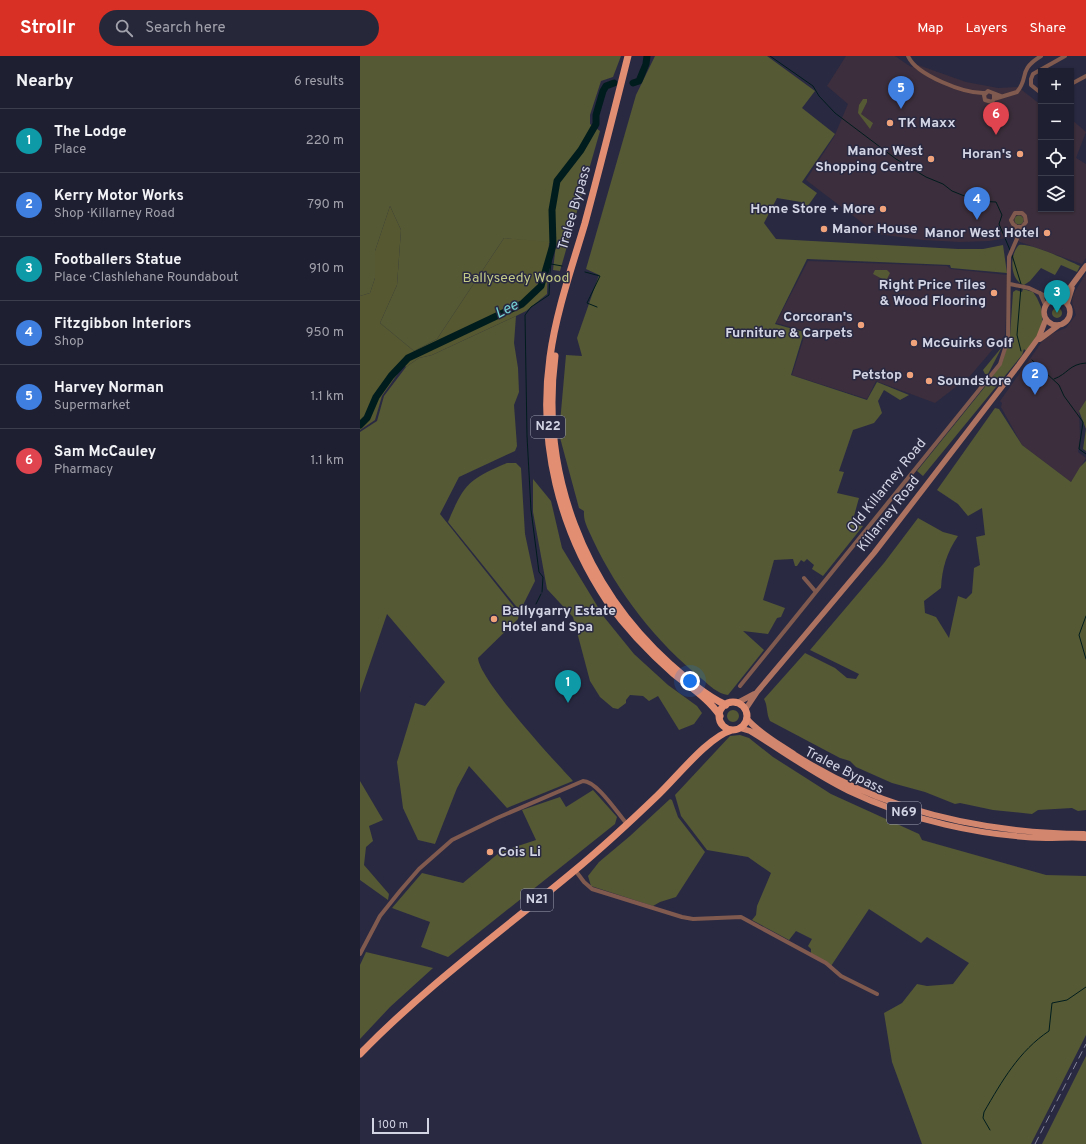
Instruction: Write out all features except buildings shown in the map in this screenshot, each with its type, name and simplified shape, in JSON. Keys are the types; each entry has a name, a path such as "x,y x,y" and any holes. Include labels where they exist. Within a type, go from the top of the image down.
{"highway":[{"name":"Tralee Bypass","path":"628,56 623,89 556,349 552,413 558,471 564,495 580,541 612,598 638,632 662,657 696,686 726,705"},
{"name":"Tralee Bypass","path":"625,77 633,56"},
{"name":"Tralee Bypass","path":"623,89 554,336 547,385 549,448 558,497 574,542 608,602 634,634 659,660 712,705 721,719"},
{"path":"721,719 722,710 726,705 736,703 745,710 747,719 740,728 732,730"},
{"name":"N22","path":"721,719 726,728 732,730"},
{"name":"N21","path":"711,743 721,719"},
{"name":"N21","path":"360,1054 428,989 575,870 627,824 711,743 725,732 732,730"}],"main road":[{"path":"1074,283 1068,304 1070,310 1069,317 1065,323 1059,325 1053,324 1046,318 1046,307 1074,283 1086,266"},
{"path":"1055,300 1062,300 1068,304"},
{"name":"Killarney Road","path":"745,710 757,692 874,554 1033,346 1044,329 1046,318"},
{"name":"Killarney Road","path":"1033,346 1059,325"},
{"name":"Killarney Road","path":"736,703 747,699 757,692"},
{"name":"Tralee Bypass","path":"747,719 756,729 805,761 858,790 900,806 926,814 978,826 1048,833 1086,834"},
{"name":"Tralee Bypass","path":"740,728 750,731 804,766 848,791 901,812 975,830 1045,838 1086,838"}],"street":[{"path":"908,56 916,66 950,86 978,93 990,91 994,96"},
{"path":"994,96 1013,94 1017,92 1022,82 1025,69 1041,56"},
{"path":"1044,68 1065,56"},
{"path":"1038,71 1033,74 1031,85 1038,91"},
{"path":"1074,82 1086,76"},
{"path":"984,98 985,92"},
{"path":"978,93 989,102 994,96"},
{"name":"Old Killarney Road","path":"740,686 1000,364 1008,339 1010,284 1009,261 1019,227"},
{"path":"1010,284 1024,287 1055,300"},
{"path":"1040,293 1046,307"},
{"path":"804,578 816,592"},
{"path":"360,954 384,911 415,874 447,844 473,828 583,781 587,781 597,789 627,824"},
{"path":"575,870 584,882 592,889 682,917 694,920 741,917 826,963 841,976 877,994"}],"shaded area":[{"name":"Manor West Shopping Centre","path":"846,56 895,56 911,67 918,65 966,82 998,88 1018,87 1038,103 1038,212 1074,212 1074,122 1086,132 1076,158 1086,164 1086,258 1082,264 1020,242 1012,237 989,241 960,242 923,240 877,234 806,180 834,137 848,104 827,86"},
{"path":"808,261 947,266 951,269 1008,275 1005,335 970,376 935,403 876,381 867,399 792,375 806,331 776,323"},
{"path":"1086,273 1086,400 1079,411 1080,437 1078,452 1086,458 1071,482 1022,445 1001,407 1002,403 1000,401 1046,336 1066,328 1076,315 1072,302 1073,295"}],"green space":[{"path":"360,56 621,56 613,77 601,81 590,115 590,124 600,131 560,271 553,270 556,244 504,238 437,339 414,351 380,323 397,285 401,230 390,206 375,251 375,278 370,293 360,296"},
{"path":"655,56 767,56 815,91 802,108 835,134 802,182 817,193 805,210 800,210 801,202 777,198 764,223 776,239 958,249 983,249 1003,245 1007,273 951,268 950,265 807,259 775,324 804,332 791,375 867,400 877,382 909,395 900,400 884,390 878,401 882,413 874,423 853,430 839,471 844,472 837,493 859,498 852,523 863,526 823,576 812,569 814,565 807,559 804,562 801,560 797,566 795,566 793,559 774,560 763,600 785,608 781,617 777,618 768,634 743,631 764,650 728,695 717,691 685,665 654,633 626,598 593,540 584,519 584,511 579,508 559,434 566,355 582,356 577,338 599,275 586,269 636,95"},
{"path":"863,99 867,99 867,102 861,114 873,123 870,129 858,113 859,105"},
{"name":"Ballyseedy Wood","path":"390,206 401,230 397,285 380,323 414,351 437,339 504,238 549,242 547,294 526,311 516,316 432,355 419,358 406,367 404,365 382,396 375,420 360,430 360,296 370,293 375,278 375,251"},
{"path":"1017,216 1021,216 1023,220 1021,224 1017,224 1015,222 1015,218"},
{"path":"1019,245 1040,249 1080,266 1077,272 1061,265 1055,275 1041,268 1030,281 1024,285 1019,283 1012,267 1012,261"},
{"path":"875,270 887,270 890,273 886,281 873,274"},
{"path":"1023,289 1033,292 1037,298 1041,307 1042,329 1026,351 1024,349 1022,355 923,476 917,471 984,388 1002,363 1010,336 1013,292 1016,290 1022,292"},
{"path":"1057,308 1062,313 1057,318 1052,313"},
{"path":"516,316 514,343 518,368 519,392 514,405 517,446 515,451 459,477 440,514 519,613 518,619 478,658 482,669 491,684 519,720 573,781 507,808 469,766 457,788 435,844 418,840 403,808 397,762 415,703 425,706 445,682 387,614 360,693 360,432 377,421 384,396 406,367 419,358 432,355"},
{"path":"1002,347 988,374 985,374 983,370"},
{"path":"1086,400 1086,429 1079,411"},
{"path":"995,408 999,409 1022,445 1071,482 1080,467 1086,461 1086,810 1078,811 1072,808 1038,810 1032,814 993,810 960,803 955,804 925,792 892,783 856,767 850,761 840,758 770,721 764,699 805,653 835,668 847,678 856,679 859,674 810,650 884,563 918,518 943,532 958,536 946,560 941,588 924,601 925,613 936,617 949,638 958,596 966,599 972,593 974,568 980,565 976,537 985,535 982,508 968,516 958,504 937,490"},
{"path":"1086,429 1086,451 1083,449"},
{"path":"507,463 516,463 521,468 525,534 535,581 520,611 448,522 459,499 469,484 484,474"},
{"path":"533,479 551,501 562,548 604,617 634,654 668,685 697,706 702,713 694,724 679,730 658,696 649,701 643,696 630,695 626,700 626,703 618,709 613,708 600,697 590,681 573,617 547,589 533,512"},
{"path":"731,710 735,710 739,716 735,722 731,722 727,718 727,714"},
{"path":"740,735 749,738 773,757 831,794 919,834 922,840 1046,875 1086,876 1086,1035 1031,1144 922,1144 892,1062 884,1013 902,1003 917,984 927,986 953,984 969,963 927,937 921,943 869,909 831,966 811,954 811,949 808,946 812,939 796,931 789,940 752,920 756,915 757,906 771,873 748,857 707,850 681,816 675,795 730,736"},
{"path":"360,781 383,820 369,826 373,841 366,847 364,865 389,894 388,900 360,880"},
{"path":"593,790 617,817 615,824 448,957 421,947 430,922 392,908 422,873 463,883 500,852 536,840 522,810 560,797 566,807"},
{"path":"670,799 672,800 678,817 705,852 676,897 653,906 591,886 588,876 599,862"},
{"path":"366,952 433,968 390,1007 360,1039 360,965"},
{"path":"1086,1056 1086,1144 1042,1144"}],"waterway":[{"name":"Lee","path":"633,83 639,81 646,64 647,56"},
{"path":"770,56 813,86 819,96 835,113 896,159 926,177 943,184 952,191 977,201 996,202 1002,215 999,224 1010,250"},
{"name":"Lee","path":"360,425 367,418 376,397 391,376 408,358 522,304 541,286 553,245 552,210 557,181 581,150 596,124 596,115 603,91 606,86 614,83"},
{"path":"542,592 543,577 539,572 531,510 527,436 525,315 531,307 549,295 553,245"},
{"path":"1012,255 1021,284"},
{"path":"551,264 562,266"},
{"path":"585,272 600,276 587,303 597,307"},
{"path":"1021,287 1017,335 1021,351"},
{"path":"1032,360 1059,385 1064,396 1083,422 1079,449 1086,454"},
{"path":"1054,379 1063,375 1072,367 1086,363"},
{"path":"536,604 541,594"},
{"path":"1086,616 1079,635 1086,659"},
{"path":"990,1130 983,1118 984,1112 1012,1067 1020,1057 1038,1039 1049,1031 1052,1003 1067,1000 1086,987"}],"railway":[{"path":"1035,1144 1086,1044"}],"place":[{"name":"Harvey Norman","path":"901,109"},
{"name":"TK Maxx","path":"890,123"},
{"name":"Sam McCauley","path":"996,135"},
{"name":"Horan's","path":"1020,154"},
{"name":"Manor West Shopping Centre","path":"931,159"},
{"name":"Home Store + More","path":"883,209"},
{"name":"Fitzgibbon Interiors","path":"977,220"},
{"name":"Manor House","path":"824,229"},
{"name":"Manor West Hotel","path":"1047,233"},
{"name":"Right Price Tiles & Wood Flooring","path":"994,293"},
{"name":"Footballers Statue","path":"1057,313"},
{"name":"Corcoran's Furniture & Carpets","path":"861,325"},
{"name":"McGuirks Golf","path":"914,343"},
{"name":"Petstop","path":"910,375"},
{"name":"Soundstore","path":"929,381"},
{"name":"Kerry Motor Works","path":"1035,395"},
{"name":"Ballygarry Estate Hotel and Spa","path":"494,619"},
{"name":"The Lodge","path":"568,703"},
{"name":"Cois Li","path":"490,852"}]}
